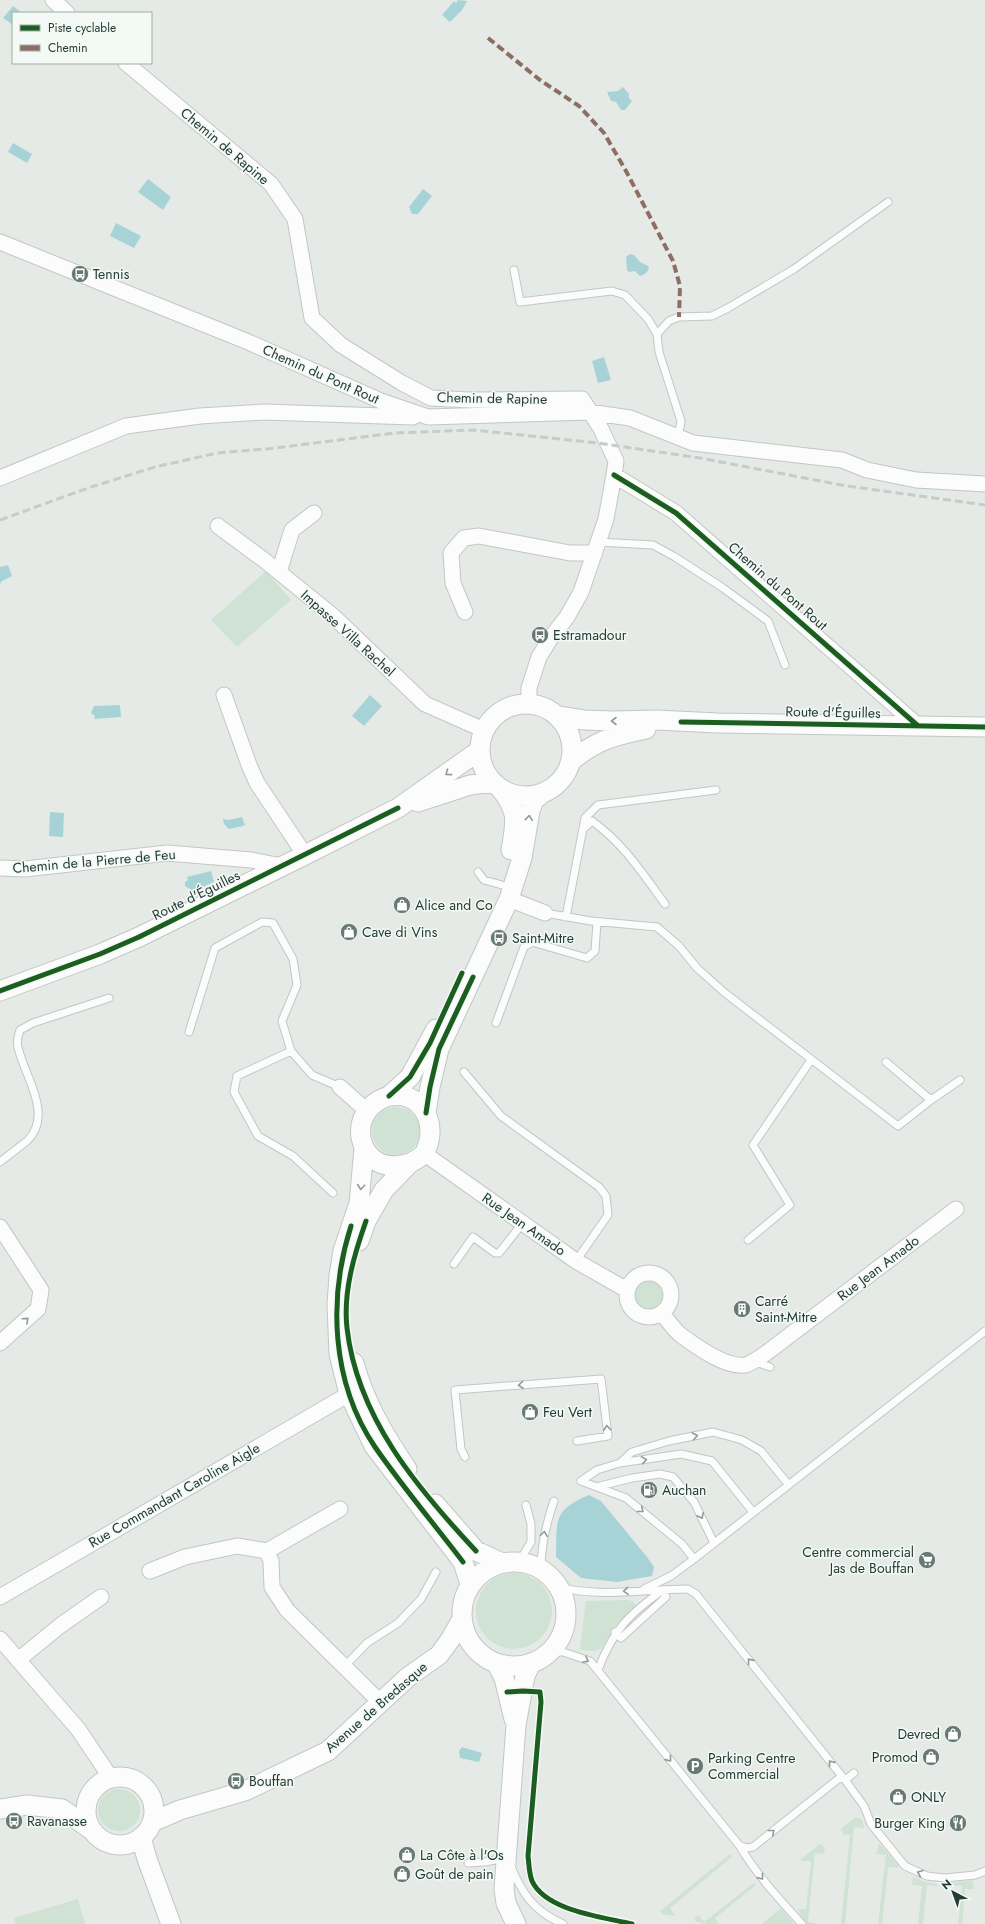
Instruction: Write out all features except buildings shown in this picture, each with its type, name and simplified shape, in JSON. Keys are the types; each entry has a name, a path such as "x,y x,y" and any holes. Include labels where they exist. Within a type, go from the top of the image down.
{"street":[{"path":"53,0 66,12"},
{"name":"Chemin de Rapine","path":"127,64 271,184 295,219 312,318 342,345 402,383 431,398 469,400 582,399 590,412"},
{"name":"Chemin du Pont Rout","path":"0,242 253,344 381,401 428,417 590,412 630,418 693,443 842,460 867,470 916,480 985,484"},
{"path":"0,478 126,426 133,425 200,416 264,412 428,417"},
{"path":"529,704 529,688 539,657 552,636 567,617 581,592 606,520 616,461 601,429 590,412"},
{"name":"Chemin du Pont Rout","path":"614,475 676,513 917,725"},
{"path":"279,572 292,530 314,514"},
{"name":"Impasse Villa Rachel","path":"218,526 279,572 332,615 425,704 484,730"},
{"path":"466,612 453,583 450,553 464,538 479,536 570,553 597,548"},
{"path":"224,695 248,765 257,783 305,855"},
{"path":"388,1096 410,1077 430,1043 482,932 505,892 522,858 530,810 534,800 556,785 565,774 571,762 571,737 566,726 558,716 545,708 529,704 515,705 503,710 492,719 484,730 480,750 482,762 486,772 511,802 515,820 505,892 439,1049 430,1087 426,1113"},
{"name":"Route d'Éguilles","path":"558,716 584,720 656,720 681,722 985,727"},
{"name":"Route d'Éguilles","path":"571,762 588,747 615,735 681,722"},
{"name":"Route d'Éguilles","path":"0,991 100,954 133,940 305,855 398,808 480,750"},
{"name":"Route d'Éguilles","path":"398,808 470,785 497,785"},
{"path":"497,785 520,795 533,795 544,792"},
{"name":"Chemin de la Pierre de Feu","path":"0,868 25,869 167,853 251,860 282,866"},
{"path":"505,892 545,912"},
{"path":"340,1087 366,1110"},
{"path":"470,1584 463,1562 374,1446 349,1394 339,1354 337,1305 339,1276 343,1251 359,1203 364,1148 360,1126 366,1110 378,1099 388,1096 403,1096 417,1103 426,1113 430,1125 429,1143 417,1159 384,1190 366,1221 358,1245 347,1300 347,1327 351,1351 360,1385 371,1412 386,1438 409,1472 445,1518 476,1551 510,1562 531,1564 541,1569 551,1577 559,1587 564,1600 565,1622 558,1641 549,1652 531,1663 514,1666 497,1664 480,1654 471,1644 464,1632 462,1619 462,1607 470,1584 482,1572 510,1562"},
{"path":"364,1148 375,1160 393,1167 417,1159"},
{"name":"Rue Jean Amado","path":"417,1159 522,1224 576,1261 627,1290"},
{"name":"Rue Jean Amado","path":"662,1313 682,1336 724,1362 739,1365 753,1361 769,1351 956,1209"},
{"path":"0,1227 41,1290 38,1309 0,1343"},
{"path":"651,1273 664,1279 671,1292 668,1306 662,1313 646,1317 634,1312 627,1301 627,1290 636,1276 651,1273"},
{"name":"Rue Commandant Caroline Aigle","path":"0,1597 349,1394"},
{"path":"150,1571 185,1557 237,1546 267,1552 340,1509"},
{"path":"267,1552 271,1561 272,1587 287,1610 381,1703"},
{"path":"18,1660 61,1625 101,1597"},
{"name":"Avenue de Bredasque","path":"147,1830 180,1810 245,1791 328,1751 408,1677 439,1656 462,1619"},
{"path":"0,1639 78,1729 111,1778"},
{"name":"Avenue de Bredasque","path":"439,1656 465,1652 480,1654"},
{"path":"516,1924 504,1896 516,1725 525,1676 531,1663"},
{"path":"497,1664 504,1678 516,1725"},
{"path":"93,1831 88,1821 86,1810 89,1799 101,1782 111,1778 124,1777 137,1781 147,1790 153,1802 154,1812 147,1830 147,1859 171,1924"},
{"path":"0,1809 27,1805 62,1808 89,1799"},
{"path":"153,1802 180,1810"},
{"path":"62,1808 100,1838 109,1842 120,1844 131,1843 147,1830"},
{"path":"120,1844 147,1859"}],"lane":[{"path":"657,334 669,321 674,319 712,316 728,308 794,269 888,202"},
{"path":"514,270 520,302 612,291 625,295 648,319 657,334 659,352 681,421 678,437"},
{"path":"597,548 653,546 675,557 723,588 768,621 785,665"},
{"path":"566,917 585,818 598,805 716,790"},
{"path":"584,828 592,821 610,834 635,863 665,904"},
{"path":"478,872 484,880 505,892"},
{"path":"545,912 597,922 658,927 679,946 697,968 725,993 898,1126 931,1100 960,1080"},
{"path":"188,1032 215,948 262,922 273,923 293,959 297,986 282,1021 291,1051 312,1074 340,1087"},
{"path":"496,1023 524,947 532,942 588,958 595,951 597,922"},
{"path":"0,1162 28,1140 37,1126 39,1115 38,1101 16,1044 20,1030 33,1023 109,998"},
{"path":"291,1051 237,1076 234,1092 258,1136 293,1156 332,1193"},
{"path":"748,1240 790,1205 753,1145 811,1060"},
{"path":"886,1062 931,1100"},
{"path":"464,1072 501,1116 599,1187 606,1196 608,1215 576,1261"},
{"path":"454,1264 473,1237 495,1253 499,1253 522,1224"},
{"path":"640,1590 671,1576 694,1559 985,1331"},
{"path":"753,1361 770,1367"},
{"path":"465,1457 461,1449 455,1390 602,1379 608,1436 577,1441"},
{"path":"620,1463 632,1452 669,1441 713,1432 742,1440 762,1451 788,1484"},
{"path":"694,1559 682,1544 626,1498 600,1486 582,1481 597,1470 620,1463 681,1454 712,1461 753,1512"},
{"path":"600,1486 660,1474 673,1477 694,1502 714,1543"},
{"path":"541,1569 545,1527 554,1501"},
{"path":"510,1562 531,1542 531,1524 526,1506"},
{"path":"345,1666 367,1643 398,1623 421,1599 436,1572"},
{"path":"559,1587 578,1592 688,1589 696,1594 844,1778 864,1806 871,1824 905,1866 927,1876 945,1878 975,1875 985,1871"},
{"path":"598,1670 605,1650 616,1632 647,1601 664,1590"},
{"path":"549,1652 563,1652 590,1660 739,1845 749,1862 763,1880 802,1924"},
{"path":"739,1845 747,1848 753,1847 844,1778 854,1773"},
{"path":"468,1863 485,1862 507,1857 519,1886 526,1897 541,1912 563,1924"}],"green space":[{"path":"266,571 291,600 237,647 211,620"},
{"path":"396,1107 405,1109 413,1114 418,1122 420,1131 418,1140 413,1148 405,1153 396,1155 387,1153 379,1148 374,1140 372,1131 374,1122 379,1114 387,1109"},
{"path":"649,1281 659,1285 663,1295 659,1305 649,1309 639,1305 635,1295 639,1285"},
{"path":"514,1573 528,1576 541,1584 549,1597 552,1611 549,1625 541,1638 528,1646 514,1649 500,1646 487,1638 479,1625 476,1611 479,1597 487,1584 500,1576"},
{"path":"586,1601 632,1601 636,1605 635,1608 616,1625 602,1647 594,1651 580,1649"},
{"path":"115,1789 123,1789 131,1792 137,1798 140,1810 137,1822 131,1828 123,1831 115,1831 107,1828 101,1822 98,1814 98,1806 101,1798 107,1792"},
{"path":"855,1817 862,1819 864,1828 854,1827 845,1924 841,1924 850,1835 843,1834 841,1829"},
{"path":"879,1843 898,1865 898,1868 888,1867 882,1924 878,1924 886,1855 876,1854"},
{"path":"820,1844 825,1847 824,1854 815,1853 808,1922 818,1924 807,1924 800,1916 799,1909 806,1909 811,1861 801,1861 801,1859"},
{"path":"730,1854 732,1857 670,1908 675,1916 662,1914 660,1911"},
{"path":"913,1877 925,1882 937,1884 937,1886 927,1885 923,1924 918,1924 922,1886 912,1885"},
{"path":"973,1880 974,1889 965,1889 962,1924 958,1924 962,1886 952,1886 952,1883"},
{"path":"754,1883 756,1885 715,1918 719,1924 706,1924 695,1921 695,1918 698,1915 704,1922"},
{"path":"78,1899 85,1924 16,1924 14,1918"},
{"path":"781,1908 794,1924 762,1924"}],"water":[{"path":"458,0 467,1 462,10 450,22 442,15 454,1 456,3"},
{"path":"13,6 21,12 12,12 12,24 3,18"},
{"path":"623,87 629,94 629,98 632,101 625,110 621,110 616,102 611,101 607,92 618,91"},
{"path":"13,143 32,154 27,163 8,152"},
{"path":"148,179 171,197 163,210 138,192"},
{"path":"423,189 432,196 418,214 412,214 409,207"},
{"path":"116,223 141,236 134,248 110,236"},
{"path":"630,254 634,255 640,262 648,266 649,269 645,274 640,276 635,271 629,272 627,270 626,257"},
{"path":"604,357 611,380 598,383 592,361"},
{"path":"8,565 12,576 2,581 0,584 0,567"},
{"path":"370,695 382,706 364,726 352,716"},
{"path":"120,705 121,717 94,719 95,716 91,713 94,706"},
{"path":"50,812 64,813 63,837 49,836"},
{"path":"242,817 245,825 243,826 229,829 224,824 223,819 229,820"},
{"path":"211,871 214,882 191,892 190,889 185,886 185,882 188,880 187,877"},
{"path":"589,1495 601,1501 647,1557 654,1567 652,1576 617,1582 581,1578 556,1557 556,1535 559,1518 568,1506"},
{"path":"462,1747 482,1753 479,1762 460,1758 459,1751"}],"railway":[{"path":"0,520 88,488 155,467 217,453 276,448 394,433 474,430 598,443 700,458 847,486 985,505"}],"marked path":[{"path":"488,38 540,80 579,106 604,133 626,171 673,261 680,286 679,317"}],"cycle path":[{"path":"614,475 676,513 917,725"},
{"path":"681,722 985,727"},
{"path":"0,991 100,954 139,937 398,808"},
{"path":"389,1096 410,1077 430,1043 462,973"},
{"path":"426,1113 430,1087 439,1049 473,977"},
{"path":"366,1221 350,1274 346,1314 353,1361 363,1392 393,1449 412,1476 432,1502 476,1551"},
{"path":"351,1226 339,1282 337,1310 338,1339 342,1367 349,1395 360,1422 385,1462 463,1562"},
{"path":"507,1692 540,1692 541,1702 528,1856 532,1881 539,1891 549,1899 562,1906 591,1915 632,1924"}],"place":[{"name":"Tennis","path":"80,274"},
{"name":"Estramadour","path":"540,635"},
{"name":"Alice and Co","path":"402,905"},
{"name":"Cave di Vins","path":"349,932"},
{"name":"Saint-Mitre","path":"499,938"},
{"name":"Carré Saint-Mitre","path":"742,1309"},
{"name":"Feu Vert","path":"530,1412"},
{"name":"Auchan","path":"649,1490"},
{"name":"Centre commercial Jas de Bouffan","path":"927,1560"},
{"name":"Devred","path":"953,1734"},
{"name":"Promod","path":"931,1757"},
{"name":"Parking Centre Commercial","path":"695,1766"},
{"name":"Bouffan","path":"236,1781"},
{"name":"ONLY","path":"898,1797"},
{"name":"Ravanasse","path":"14,1821"},
{"name":"Burger King","path":"958,1823"},
{"name":"La Côte à l'Os","path":"407,1855"},
{"name":"Goût de pain","path":"402,1874"}]}
